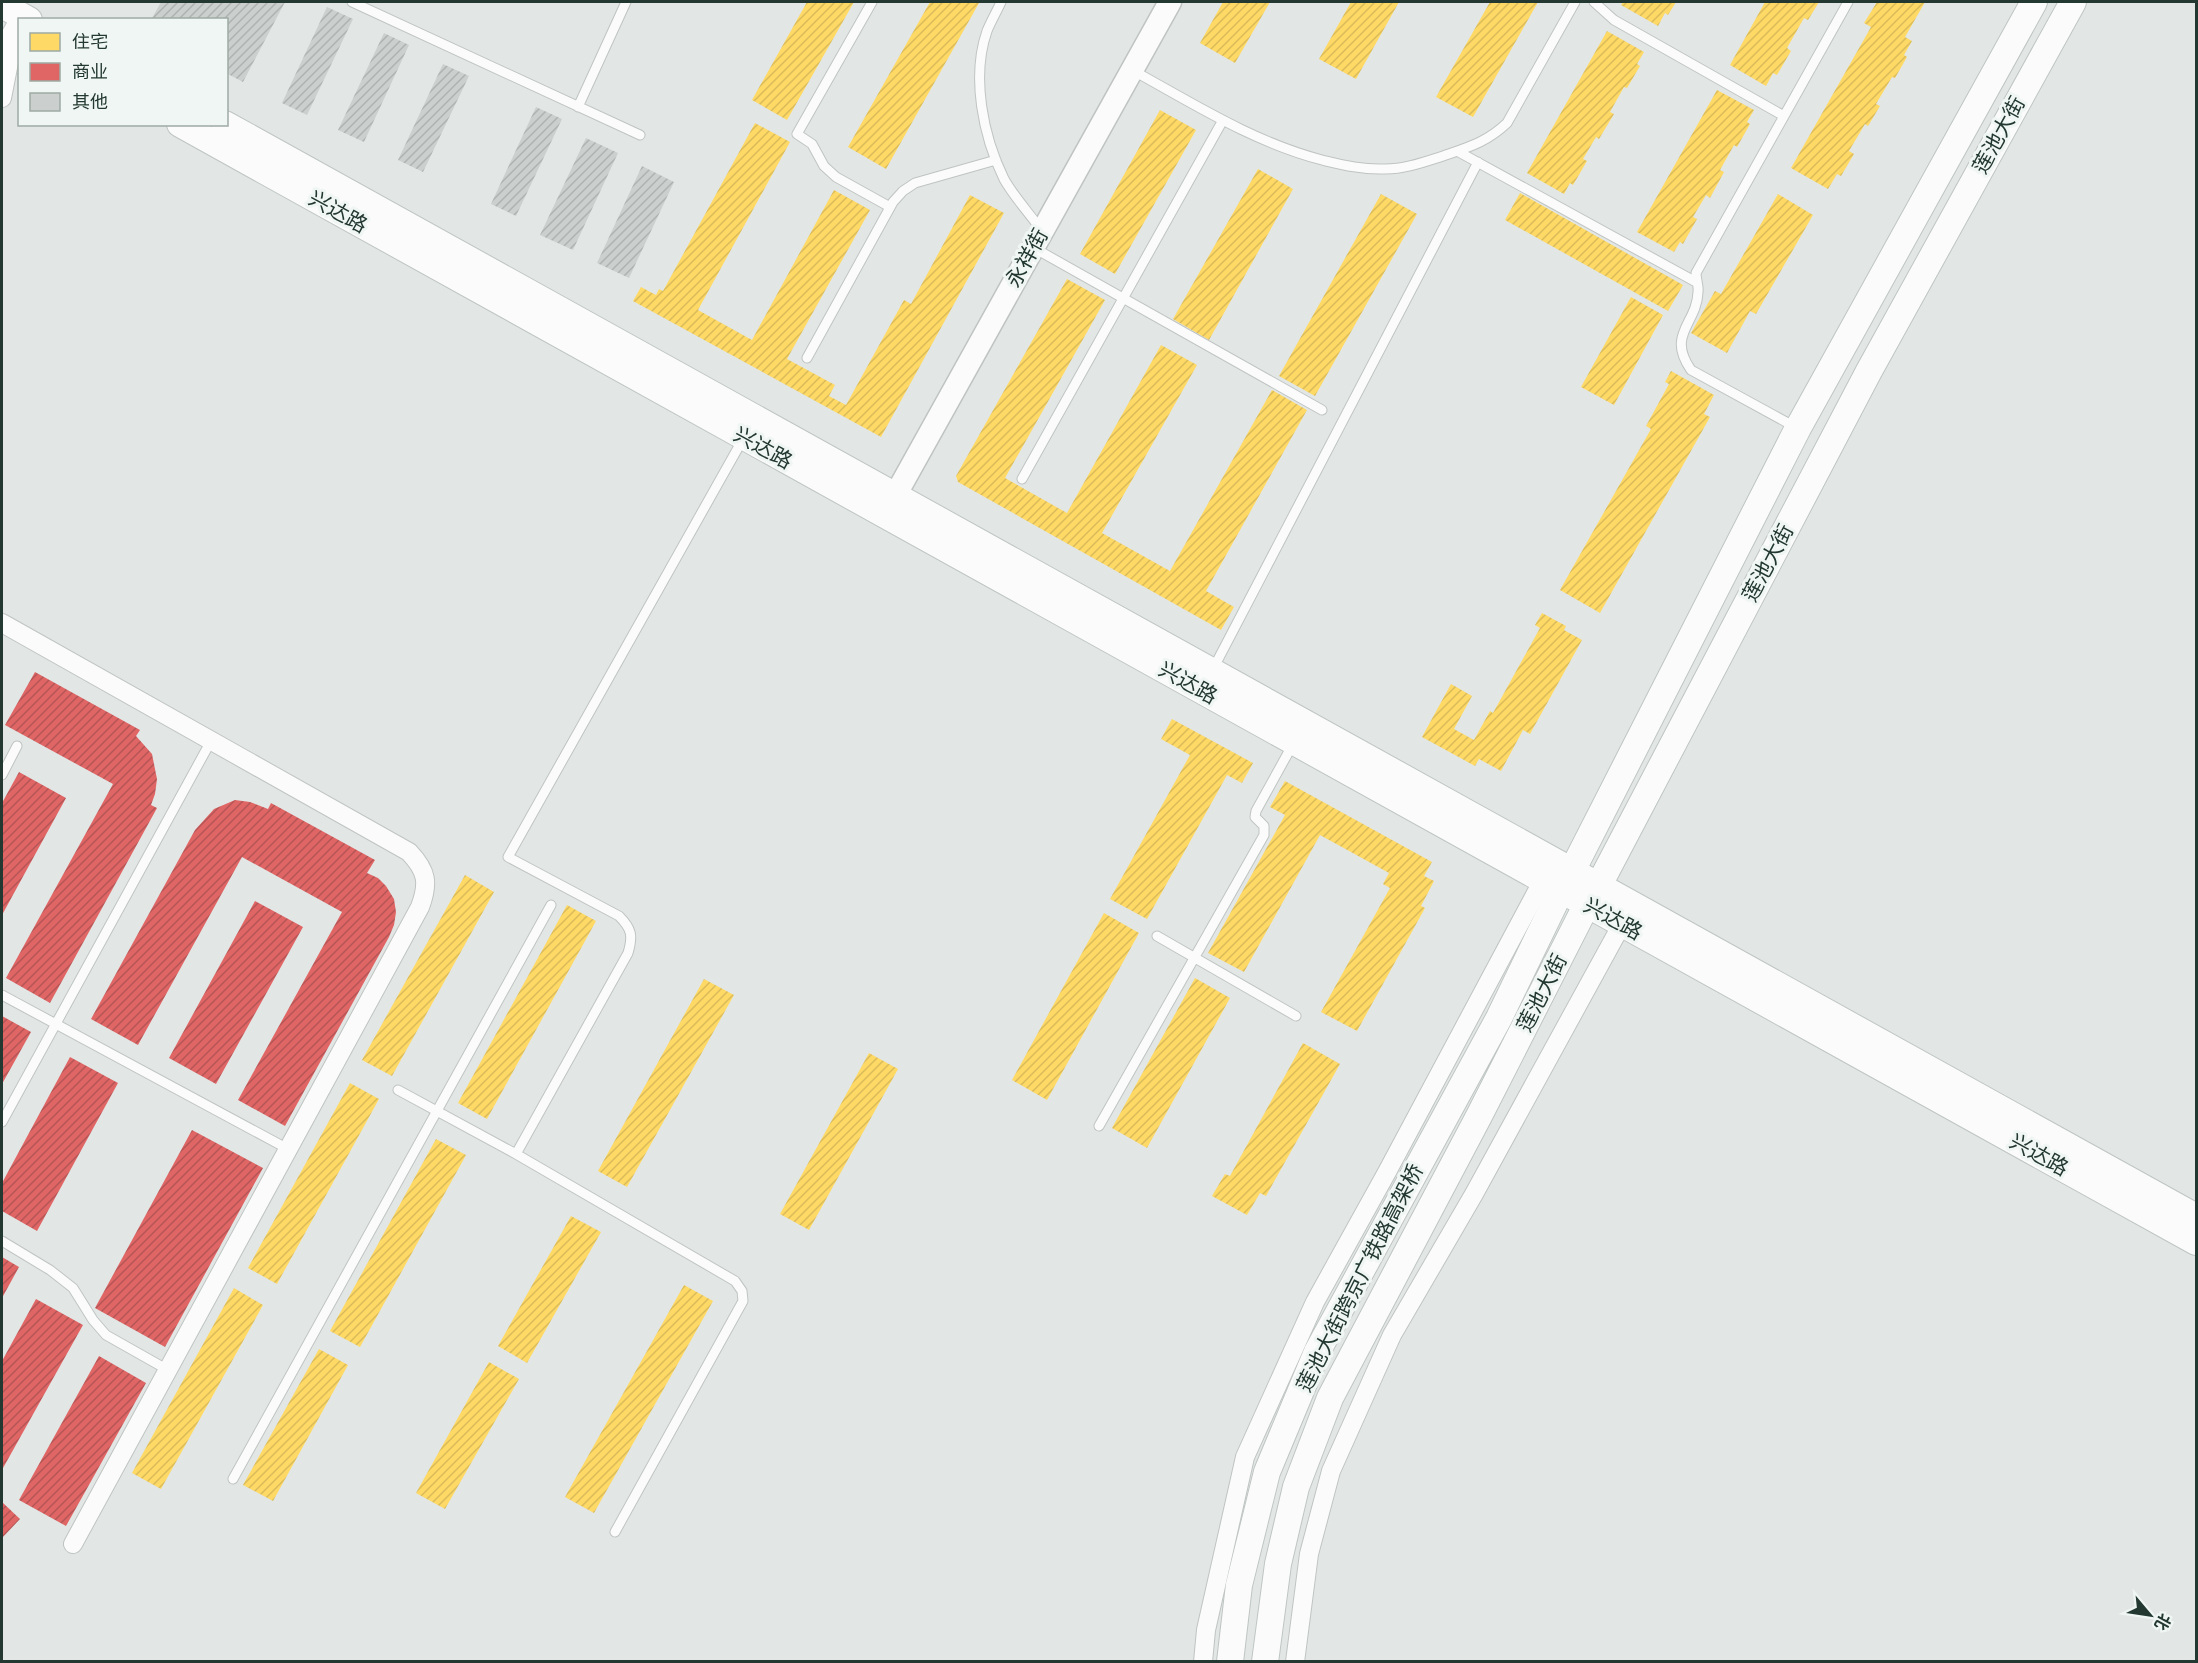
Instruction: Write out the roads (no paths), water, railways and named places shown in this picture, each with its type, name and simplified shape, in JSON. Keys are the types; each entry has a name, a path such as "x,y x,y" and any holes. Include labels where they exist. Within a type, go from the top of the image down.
{"main road":[{"name":"莲池大街","path":"1450,1108 1499,1018 1559,880 1797,428 2034,2"},
{"name":"莲池大街","path":"1473,1129 1593,895 2065,4"},
{"path":"2,5 18,21"},
{"path":"2,58 18,29"},
{"name":"兴达路","path":"184,126 744,437 890,506 1211,671 1559,880"},
{"name":"兴达路","path":"228,126 890,506 1294,742 1559,880 1593,895 2196,1218"},
{"name":"兴达路","path":"1593,895 1622,924 2196,1242"},
{"name":"莲池大街跨京广铁路高架桥","path":"1230,1662 1239,1585 1267,1472 1317,1352 1450,1108"},
{"name":"莲池大街跨京广铁路高架桥","path":"1265,1662 1278,1564 1296,1487 1330,1398 1473,1129"}],"street":[{"name":"永祥街","path":"890,506 1170,2"},
{"path":"2,98 18,36"},
{"path":"2,623 409,852 426,876 425,894 420,908 72,1544"},
{"path":"1203,1662 1206,1630 1245,1457 1315,1302 1387,1172 1559,880"},
{"path":"1294,1662 1309,1554 1331,1471 1392,1335 1474,1194 1622,924"}],"lane":[{"path":"352,2 640,135"},
{"path":"578,107 626,2"},
{"path":"872,2 797,135 812,144 824,166 836,177 890,207"},
{"path":"1000,2 987,31 980,64 983,105 990,147 1005,181 1037,239 1123,298 1322,410"},
{"path":"1132,70 1268,143 1307,156 1356,168 1386,170 1417,164 1479,144 1494,135 1507,123 1575,2"},
{"path":"1594,2 1614,20 1784,116"},
{"path":"1797,428 1691,370 1684,359 1681,344 1699,292 1696,273 1848,2"},
{"path":"1022,479 1223,120"},
{"path":"1457,151 1696,282"},
{"path":"807,358 890,207 903,191 915,183 996,160"},
{"path":"1211,671 1478,162"},
{"path":"516,1154 628,953 633,936 628,925 619,916 508,857 744,437"},
{"path":"2,1122 211,741"},
{"path":"1099,1126 1264,836 1264,826 1255,817 1256,811 1294,742"},
{"path":"2,775 17,746"},
{"path":"233,1479 551,905"},
{"path":"1157,936 1296,1016"},
{"path":"2,994 288,1149"},
{"path":"399,1090 516,1154 735,1281 742,1291 743,1300 615,1533"},
{"path":"2,1241 50,1270 73,1288 93,1320 106,1335 168,1370"}]}
